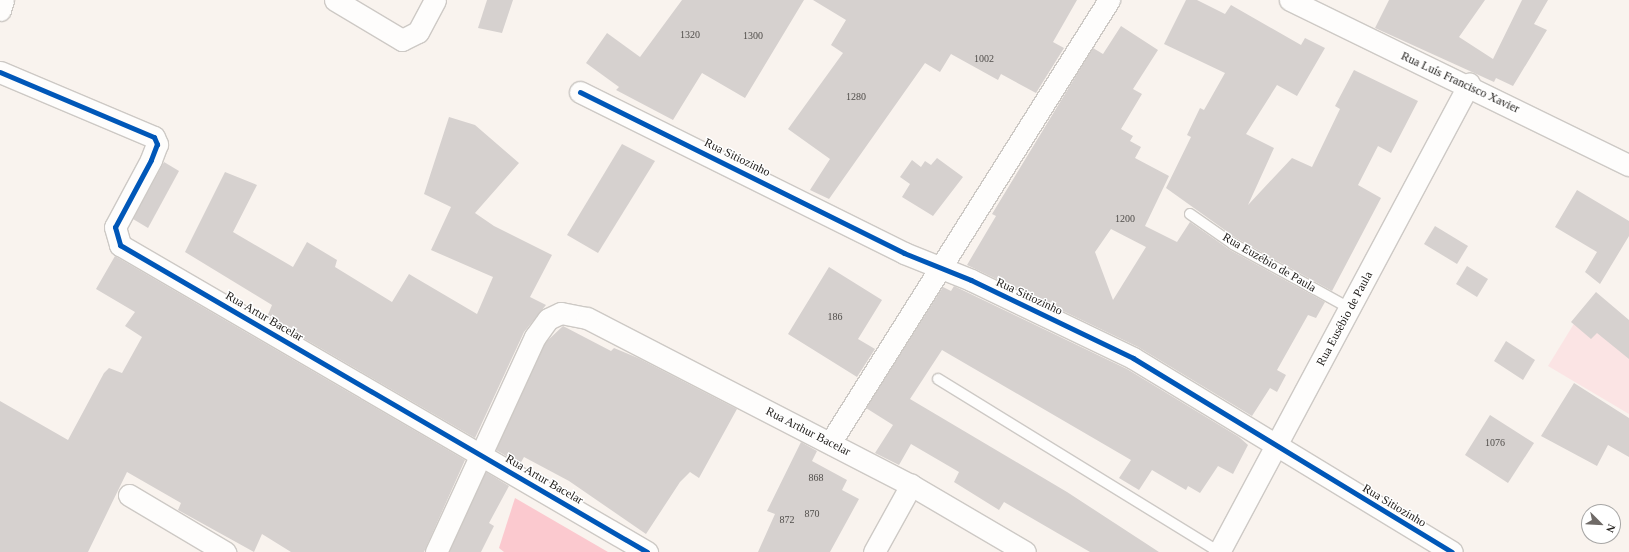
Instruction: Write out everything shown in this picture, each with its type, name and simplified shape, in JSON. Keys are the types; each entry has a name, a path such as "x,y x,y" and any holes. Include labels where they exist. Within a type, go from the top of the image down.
{"street":[{"path":"0,10 3,0"},
{"path":"335,0 402,40 418,32 435,0"},
{"path":"830,443 1109,0"},
{"name":"Rua Luís Francisco Xavier","path":"1300,2 1369,42 1469,84 1629,165"},
{"name":"Rua Artur Bacelar","path":"0,72 154,137 156,144 151,160 115,227 120,245 647,552"},
{"name":"Rua Eusébio de Paula","path":"1219,552 1277,449 1469,84"},
{"name":"Rua Sitiozinho","path":"580,92 940,270 971,280 1133,358 1212,404 1277,449 1452,552"},
{"name":"Rua Arthur Bacelar","path":"436,552 483,456 532,344 548,319 561,312 587,318 830,443 911,485 1025,552"},
{"path":"874,552 911,485"},
{"path":"129,495 225,552"}],"lane":[{"name":"Rua Euzébio de Paula","path":"1190,214 1233,244 1351,309"},
{"path":"938,379 1219,552"}],"shaded area":[{"path":"1583,309 1629,337 1629,414 1548,366"},
{"path":"515,498 608,552 504,552 499,548"}],"building":[{"path":"487,0 513,0 502,33 478,28"},
{"path":"682,0 804,0 745,98 702,73 673,120 616,90 619,87 586,63 607,33 640,57"},
{"path":"813,0 1077,0 1053,42 1064,48 1036,93 1001,74 998,80 951,54 940,72 925,63 829,199 810,190 830,159 788,129 843,53 831,45 846,20"},
{"path":"1186,0 1197,0 1225,14 1231,5 1301,45 1305,38 1325,48 1297,96 1277,85 1246,134 1274,148 1248,205 1292,158 1312,167 1340,109 1335,106 1354,70 1418,101 1391,153 1378,146 1358,185 1381,198 1332,291 1236,238 1166,188 1191,137 1187,135 1200,108 1204,110 1225,73 1164,44"},
{"path":"1389,0 1485,0 1459,37 1493,59 1522,0 1548,0 1534,24 1547,30 1513,86 1496,78 1494,82 1375,28"},
{"path":"1121,26 1158,50 1133,89 1142,94 1121,129 1133,136 1130,141 1141,147 1135,158 1169,176 1145,226 1177,242 1190,222 1230,250 1325,302 1316,318 1308,315 1277,370 1286,375 1277,392 1270,388 1252,416 1138,347 967,265 996,216 992,214 1093,48 1103,54","holes":["1111,229 1146,247 1113,300 1095,252"]},
{"path":"449,117 475,125 519,163 475,213 494,226 552,255 530,297 546,305 524,332 475,438 267,317 272,305 185,252 225,172 257,185 233,232 293,267 307,242 337,260 335,267 392,302 409,274 477,314 493,277 431,250 451,207 424,194"},
{"path":"622,144 655,161 598,253 567,235"},
{"path":"937,158 963,177 933,216 902,197 910,184 900,177 912,160 921,167 925,161 931,165"},
{"path":"164,162 179,171 148,228 133,219"},
{"path":"1577,190 1629,221 1629,236 1600,284 1585,272 1597,252 1555,227"},
{"path":"1435,226 1468,246 1457,264 1424,244"},
{"path":"115,256 465,460 424,552 291,552 262,534 254,552 178,510 181,503 127,472 88,552 0,552 0,401 68,440 104,373 109,368 122,373 142,337 125,326 135,312 96,289"},
{"path":"1467,266 1488,279 1477,297 1456,284"},
{"path":"829,267 882,300 858,339 875,349 857,377 788,334"},
{"path":"954,286 1127,369 1239,437 1248,445 1233,474 1218,466 1200,493 1188,486 1186,490 1152,470 1139,490 1119,478 1131,460 942,350 910,399 1067,492 1159,552 1090,552 1004,502 999,510 954,482 959,472 911,444 899,465 875,453 893,425 866,408 943,287 951,291"},
{"path":"1596,292 1629,320 1629,359 1597,333 1591,339 1571,322"},
{"path":"563,326 611,351 614,348 638,358 737,409 699,478 690,472 680,482 646,534 569,481 524,457 520,464 496,450 545,343"},
{"path":"1506,341 1535,360 1523,380 1494,361"},
{"path":"1574,383 1629,418 1629,457 1608,445 1597,466 1541,436"},
{"path":"1490,415 1534,443 1508,483 1465,455"},
{"path":"801,442 817,451 812,461 847,480 842,490 859,499 830,552 758,552 775,514 767,511"},
{"path":"486,472 509,486 489,523 494,526 481,552 449,552"}],"cycle path":[{"path":"0,72 154,137 157,144 151,160 115,227 120,245 647,552"},
{"path":"580,92 904,253 971,280 1133,358 1452,552"}]}
